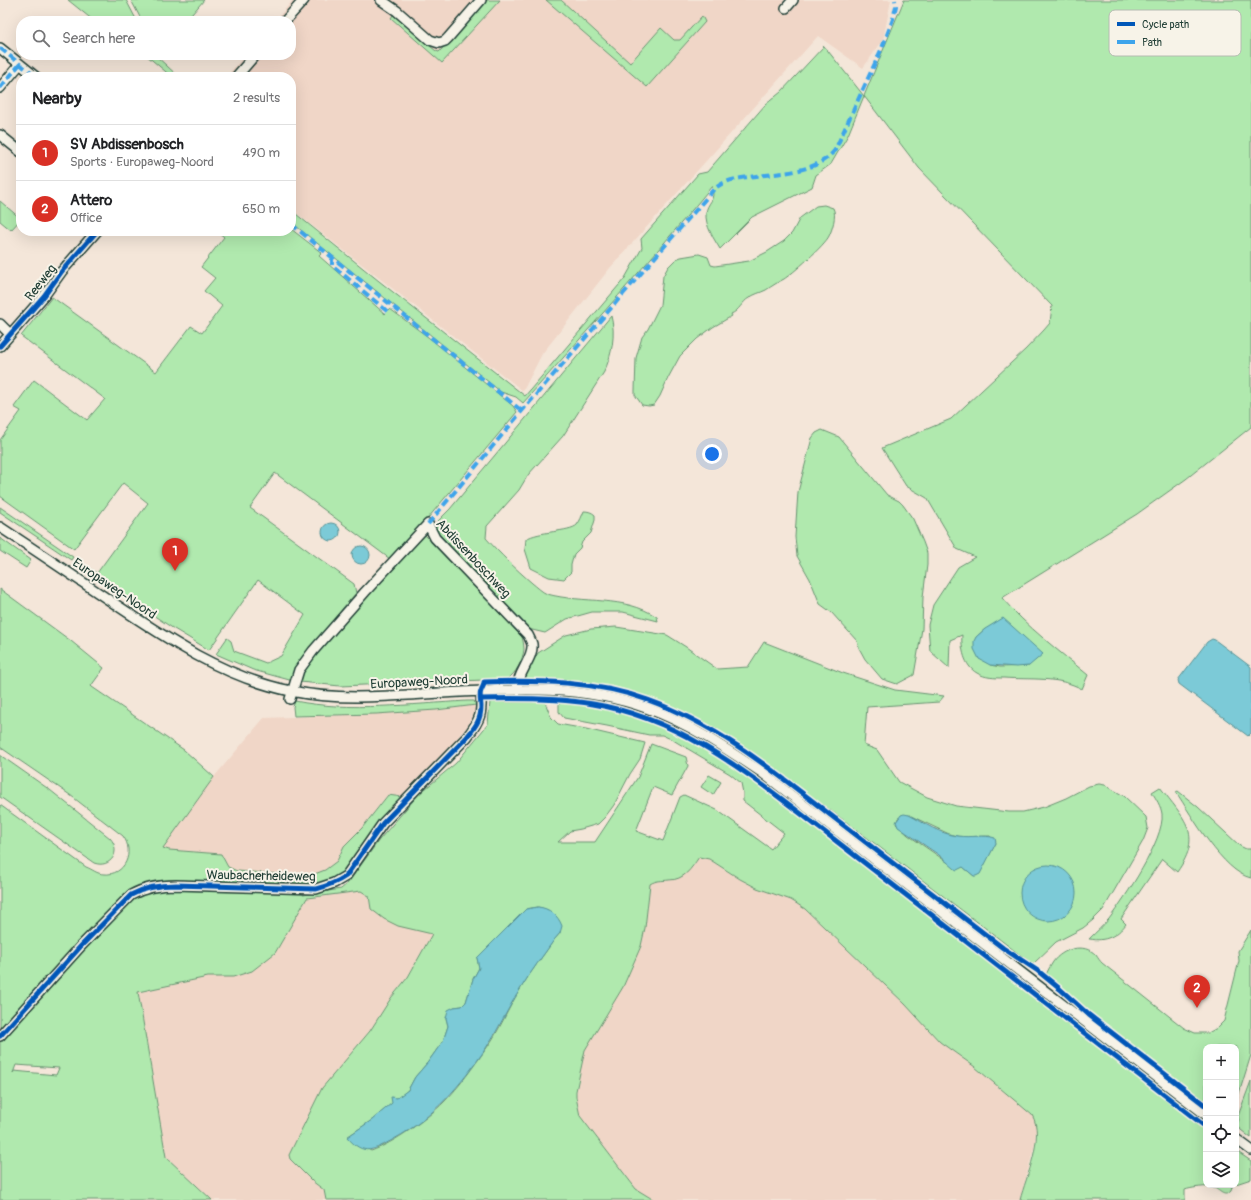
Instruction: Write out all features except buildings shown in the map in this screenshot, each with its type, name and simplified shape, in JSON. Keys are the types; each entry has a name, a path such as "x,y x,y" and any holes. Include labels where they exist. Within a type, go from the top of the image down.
{"street":[{"path":"290,16 304,0"},
{"path":"381,0 397,11 430,40 439,43 448,38 481,0"},
{"path":"786,8 793,0"},
{"path":"0,48 30,72"},
{"path":"240,72 251,60"},
{"path":"0,88 20,64"},
{"path":"0,135 16,148"},
{"name":"Reeweg","path":"0,346 44,296 62,271 93,236"},
{"path":"0,324 10,334"},
{"name":"Abdissenboschweg","path":"291,695 299,670 312,651 428,524 435,538 528,635 532,644 531,655 517,681 517,689"},
{"name":"Europaweg-Noord","path":"0,527 127,612 205,660 291,695 372,697 517,689 575,692 626,702 672,718 719,744 761,772 1203,1113"},
{"name":"Waubacherheideweg","path":"0,1036 81,946 131,895 140,890 160,885 316,888 334,883 346,876 382,823 477,725 480,718 481,691"},
{"path":"1239,1141 1251,1150"}],"shaded area":[{"path":"293,0 891,0 883,40 863,68 818,36 610,268 542,354 523,391 296,213 296,72 230,72 241,60 296,60 296,16 279,16"},
{"path":"476,705 471,722 447,750 402,797 388,795 362,828 344,846 337,861 325,870 312,875 237,871 228,867 221,854 169,850 162,848 214,777 264,718 376,714 436,710"},
{"path":"698,857 709,859 757,888 791,900 805,909 905,1004 940,1042 975,1067 1032,1115 1036,1123 1035,1144 1020,1200 654,1200 636,1189 580,1116 576,1097 580,1071 585,1050 623,987 641,946 645,928 650,884 655,881 673,880 693,867"},
{"path":"361,891 369,896 371,909 432,934 408,977 391,998 370,1031 322,1088 289,1155 290,1159 312,1181 324,1190 326,1200 212,1200 166,1157 138,992 208,977 233,977 275,953 307,898"}],"green space":[{"path":"68,0 126,0 134,16 88,16"},
{"path":"131,0 204,0 190,16 139,16"},
{"path":"487,0 500,0 442,63 391,18 393,15 439,52"},
{"path":"546,0 561,0 630,63 661,28 674,40 680,40 702,16 705,22 647,87"},
{"path":"904,0 1251,0 1251,427 1186,479 1137,514 1002,598 1033,629 1088,675 1082,689 1054,680 994,678 980,675 969,666 966,661 962,645 962,635 950,640 949,668 930,651 928,625 933,605 958,567 975,557 957,549 927,498 906,486 882,448 951,419 1026,349 1044,330 1050,323 1052,306 919,168 864,96","holes":["985,629 1029,666 1000,667 990,665 976,637"]},
{"path":"824,46 864,96 848,135 831,164 816,175 812,187 752,217 720,249 710,232 706,218 707,209 713,195 712,186 523,403 516,397 501,392 296,226 296,214 525,396 625,278 642,248 641,239 698,174 707,172 765,105 781,92"},
{"path":"152,60 160,60 174,72 166,72"},
{"path":"0,201 16,215 16,224 11,230 0,221"},
{"path":"824,205 833,208 834,218 829,236 821,246 788,276 766,290 751,297 731,314 732,316 713,327 697,339 680,356 654,405 642,405 635,395 636,358 642,337 648,329 660,305 663,276 668,267 676,259 699,254 708,257 711,265 715,266 749,261 784,241 792,233 800,218 816,206"},
{"path":"296,233 322,253 319,256 385,314 390,309 428,337 513,406 517,412 423,524 390,559 275,473 250,508 354,584 356,593 298,668 293,681 253,670 216,654 227,638 231,641 234,651 266,663 281,656 305,615 258,580 209,650 174,629 85,570 87,567 97,573 148,503 123,483 74,549 0,496 0,440 21,411 14,407 34,380 87,420 105,399 21,336 52,297 156,372 191,326 202,333 222,306 204,291 215,278 201,267 224,237 223,236 296,236"},
{"path":"611,316 613,337 609,359 604,372 563,436 528,475 519,490 487,526 486,538 514,567 547,594 631,606 644,610 657,617 658,621 623,612 592,612 567,619 545,633 528,629 445,544 434,529 434,525 450,509"},
{"path":"822,430 839,437 887,495 899,501 903,505 913,519 927,553 922,629 914,675 897,684 882,679 865,659 857,641 831,612 820,604 810,579 797,556 795,537 798,492 812,438 816,433"},
{"path":"0,507 73,557 71,560 0,512"},
{"path":"584,511 594,514 595,520 591,533 582,542 580,548 574,554 571,572 564,579 549,577 531,568 525,549 526,539 538,534 573,527 577,525"},
{"path":"425,535 522,637 524,648 521,662 513,674 507,679 340,686 300,682 300,672 364,596 374,590"},
{"path":"0,538 31,560 26,568 0,551"},
{"path":"0,589 71,641 104,668 91,686 92,687 184,750 214,777 163,848 169,850 221,854 228,867 237,871 312,875 325,870 337,861 344,846 362,828 388,795 402,797 382,819 339,877 326,883 307,886 303,895 341,889 348,883 379,840 419,794 456,763 488,724 490,702 532,702 544,700 551,717 558,724 645,743 640,759 630,774 614,805 605,817 598,824 570,831 558,842 595,842 638,777 651,744 686,757 688,766 672,795 653,787 636,831 663,841 680,797 684,795 717,810 771,849 784,833 743,801 741,783 730,774 662,735 649,735 564,718 559,712 559,703 561,701 586,704 627,713 679,733 703,746 773,793 973,950 1203,1126 1203,1187 1185,1190 1185,1200 1020,1200 1030,1169 1035,1145 1035,1124 1032,1115 975,1067 940,1042 905,1004 805,909 791,900 757,888 709,859 699,857 690,870 683,876 674,880 657,881 650,884 645,928 641,946 623,987 585,1050 576,1091 580,1116 636,1189 654,1200 326,1200 324,1190 312,1181 290,1159 289,1155 322,1088 370,1031 391,998 408,977 432,934 398,926 384,919 371,909 369,896 361,891 307,898 275,953 252,971 233,977 208,977 138,992 166,1157 212,1200 0,1200 0,805 86,867 99,873 111,874 118,871 126,862 128,856 128,849 123,836 70,795 0,747","holes":["538,907 548,910 560,933 516,996 491,1042 455,1090 437,1109 419,1123 390,1142 371,1151 347,1137 372,1120 408,1090 415,1077 443,1041 448,1026 446,1018 454,1007 462,1006 466,1002 473,979 479,968 477,958 526,909","16,1065 59,1068 56,1075 14,1071 13,1073"]},
{"path":"616,627 667,635 717,669 748,667 764,642 843,673 895,690 944,696 939,702 867,707 864,745 877,750 899,782 927,797 956,806 1009,812 1023,812 1044,807 1089,786 1099,784 1105,785 1124,796 1146,817 1148,828 1143,841 1103,910 1083,928 1056,942 1033,964 828,809 751,754 721,734 689,716 656,701 625,691 575,682 525,680 524,675 538,653 566,635 591,629","holes":["909,815 949,834 960,837 990,836 996,843 979,874 974,876 963,867 947,862 908,835 896,824 898,818"]},
{"path":"295,701 358,707 467,701 474,701 476,705 436,710 376,714 294,716 293,707"},
{"path":"0,755 50,790 110,838 115,848 113,858 105,863 94,863 0,797"},
{"path":"709,775 721,782 713,795 701,787"},
{"path":"1160,787 1177,808 1188,827 1190,837 1189,847 1185,859 1177,872 1162,859 1121,919 1126,924 1119,932 1106,939 1089,939 1107,922 1116,910 1151,853 1161,825 1162,814 1152,792"},
{"path":"1178,791 1198,807 1240,846 1246,849 1251,849 1251,878 1240,874 1219,854 1209,842 1176,792"},
{"path":"1251,930 1251,1055 1239,1093 1239,1044 1203,1044 1203,1102 1087,1012 1046,976 1057,957 1067,951 1079,948 1091,951 1102,963 1184,1028 1195,1033 1208,1033 1217,1028 1224,1021 1239,961 1238,951"},
{"path":"1251,1081 1251,1138 1239,1128 1239,1113"},
{"path":"1239,1153 1251,1161 1251,1179 1239,1183"},
{"path":"1214,1188 1232,1188 1231,1191 1226,1194"}],"water":[{"path":"331,523 337,526 340,532 337,538 331,541 325,538 322,532 325,526"},
{"path":"357,546 365,546 370,551 368,562 365,564 357,564 352,559 352,551"},
{"path":"1003,618 1043,654 1029,666 1016,667 990,665 979,659 974,649 974,641 976,637 985,629"},
{"path":"1212,639 1251,667 1251,733 1248,736 1179,684 1178,680 1207,642"},
{"path":"901,815 909,815 939,831 951,835 986,836 995,838 996,843 980,874 974,876 963,867 957,870 955,869 939,855 898,827 896,822"},
{"path":"1042,865 1054,865 1064,869 1072,877 1076,887 1076,899 1072,909 1064,917 1054,921 1042,921 1032,917 1024,909 1020,899 1020,887 1024,877 1032,869"},
{"path":"538,907 546,909 556,915 562,926 560,933 529,976 491,1041 467,1075 446,1099 422,1121 394,1139 369,1150 359,1147 353,1143 347,1137 372,1120 392,1103 391,1097 397,1098 408,1090 415,1077 443,1041 448,1026 446,1018 448,1010 454,1007 462,1006 466,1002 473,979 479,968 477,958 526,909"}],"marked path":[{"path":"428,524 522,411 714,189 734,179 783,173 807,168 827,158 835,150 882,48 893,19 896,6 895,0"},
{"path":"0,48 30,72"},
{"path":"0,88 20,64"},
{"path":"296,228 522,411"},
{"path":"332,257 332,265 388,312"}],"cycle path":[{"path":"0,346 44,296 62,271 93,236"},
{"path":"0,1036 81,946 131,895 153,887 170,885 316,889 331,884 346,876 383,823 473,730 480,716 480,694 484,682 525,681 567,683 608,689 648,700 674,710 698,722 745,751 789,783 1003,948 1038,971 1089,1015 1203,1104"},
{"path":"481,699 537,699 565,701 593,704 622,710 650,720 703,745 728,761 800,813 1203,1125"}],"place":[{"name":"SV Abdissenbosch","path":"175,571"},
{"name":"Attero","path":"1197,1008"}]}
